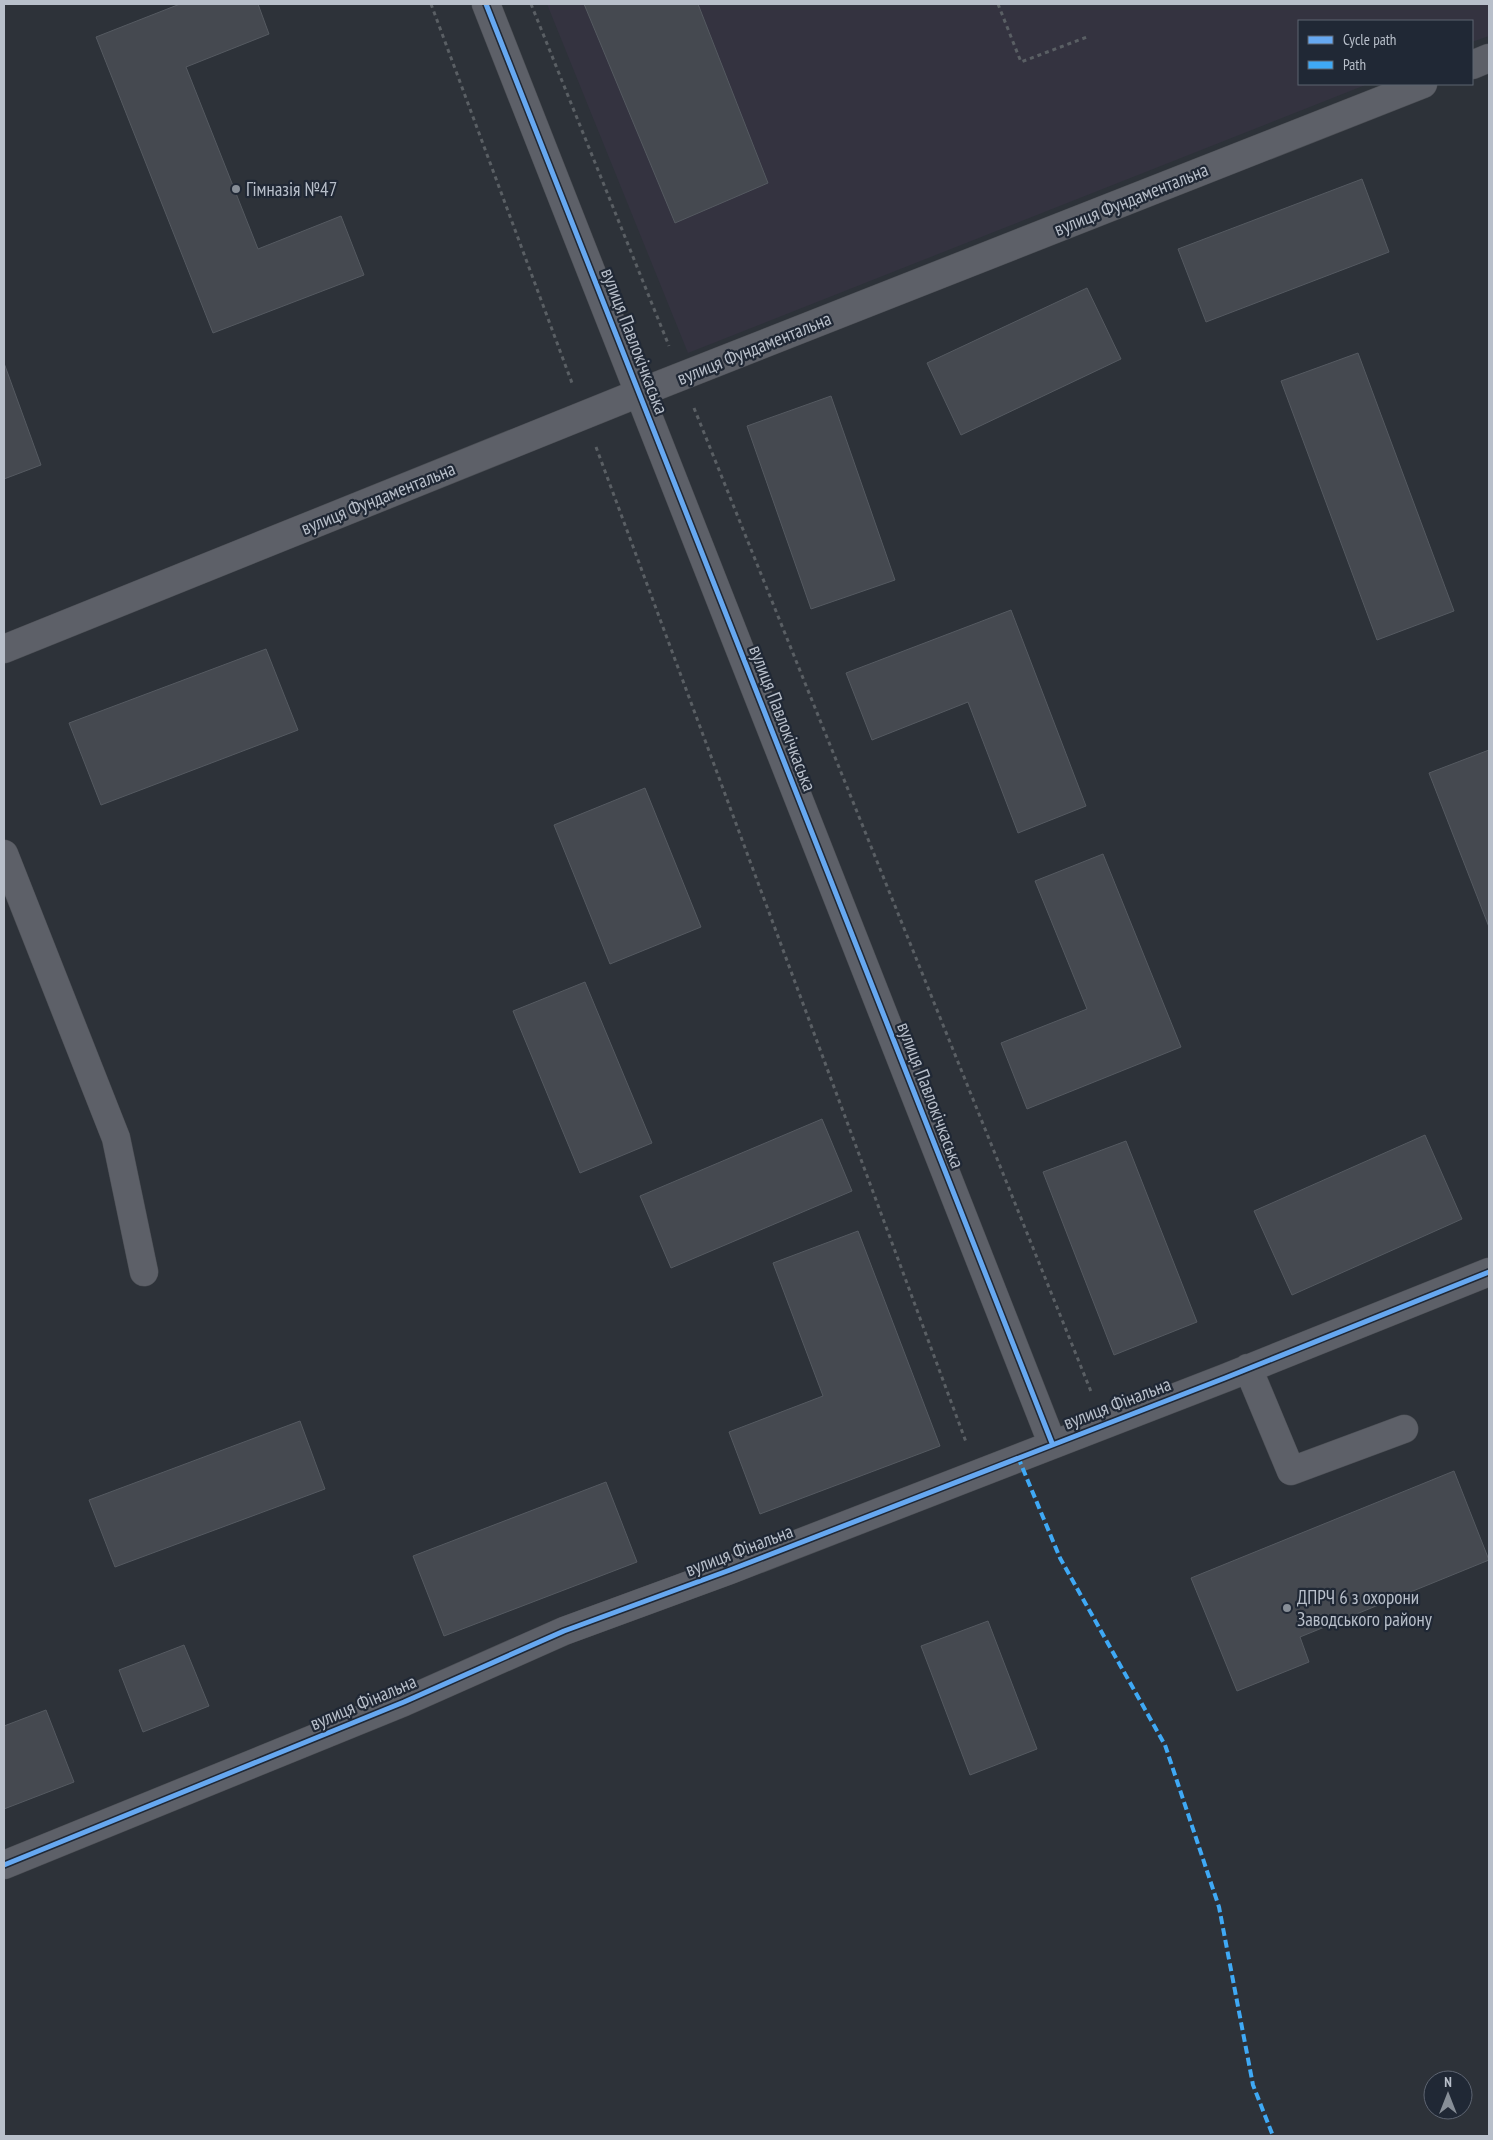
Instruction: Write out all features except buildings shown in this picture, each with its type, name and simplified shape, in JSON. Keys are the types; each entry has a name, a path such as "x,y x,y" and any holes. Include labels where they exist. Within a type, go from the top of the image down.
{"street":[{"name":"вулиця Павлокічкаська","path":"486,4 1052,1443"},
{"path":"1473,65 1489,58"},
{"name":"вулиця Фундаментальна","path":"4,649 639,393 1420,85"},
{"path":"4,854 116,1138 144,1272"},
{"name":"вулиця Фінальна","path":"4,1866 404,1702 564,1631 730,1570 1489,1272"},
{"path":"1248,1368 1291,1470 1404,1429"}],"path":[{"path":"431,4 977,1472"},
{"path":"531,4 1104,1424"},
{"path":"998,4 1021,62 1087,37"}],"shaded area":[{"path":"547,4 1489,4 1489,36 1473,42 1473,20 1298,20 1298,85 1365,85 688,353"}],"marked path":[{"path":"1018,1457 1060,1558 1165,1745 1219,1907 1253,2085 1273,2136"}],"cycle path":[{"path":"486,4 1052,1443"},
{"path":"4,1865 404,1702 564,1631 730,1570 1225,1378 1489,1272"}],"place":[{"name":"Гімназія №47","path":"236,189"},
{"name":"ДПРЧ 6 з охорони Заводського району","path":"1287,1608"}]}
